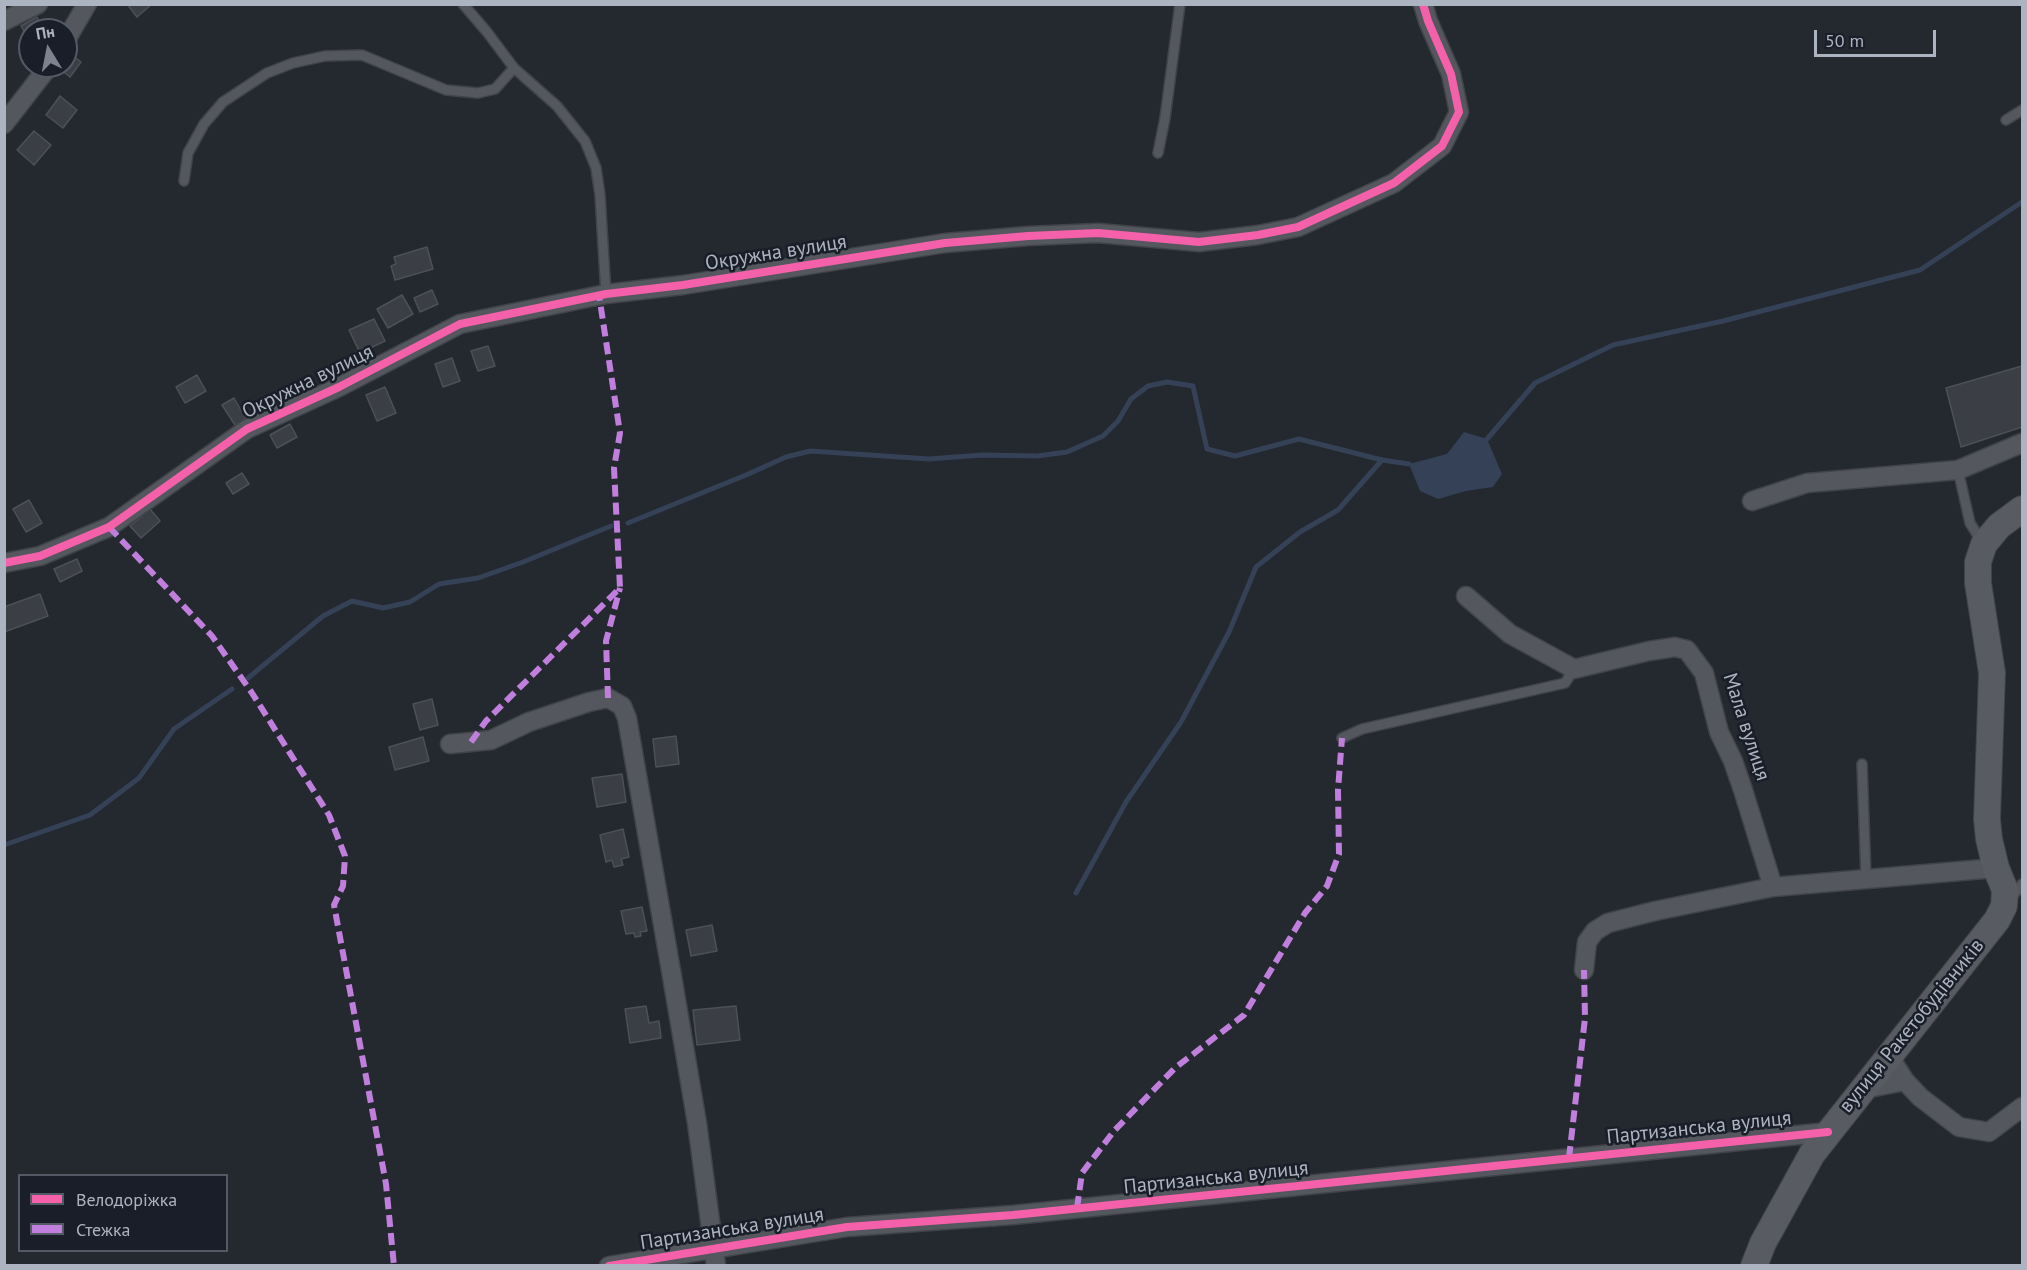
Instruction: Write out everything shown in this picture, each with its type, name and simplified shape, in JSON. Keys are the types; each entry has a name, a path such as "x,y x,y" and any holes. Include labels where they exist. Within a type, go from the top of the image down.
{"street":[{"path":"4,21 38,4"},
{"path":"78,19 87,4"},
{"name":"Окружна вулиця","path":"4,563 40,556 109,527 246,429 339,387 460,324 606,294 684,285 945,243 1098,233 1199,242 1258,235 1298,227 1394,183 1442,146 1459,112 1451,74 1428,21 1424,4"},
{"path":"4,124 40,78"},
{"path":"1752,501 1807,483 1958,470 2022,442"},
{"path":"2004,906 2005,890 1996,868 1989,839 1992,673 1978,583 1978,562 1984,544 1999,526 2022,509"},
{"path":"1466,596 1510,634 1575,669"},
{"name":"Мала вулиця","path":"1575,669 1649,651 1675,647 1687,650 1704,673 1719,732 1740,780 1773,887"},
{"name":"Партизанська вулиця","path":"450,744 490,740 529,722 589,702 608,698 622,706 627,718 676,999 697,1124 715,1257"},
{"path":"1584,970 1587,942 1595,931 1608,923 1655,911 1773,887 1996,868"},
{"name":"вулиця Ракетобудівників","path":"1754,1266 1763,1243 1801,1174 1828,1132 1997,920 2004,906"},
{"path":"1889,1056 1905,1081 1920,1097 1959,1126 1989,1132 2022,1107"},
{"path":"1864,1089 1905,1081"},
{"name":"Партизанська вулиця","path":"609,1266 715,1257 847,1227 1013,1215 1828,1132"}],"lane":[{"path":"462,4 514,68 556,106 585,141 596,168 600,195 606,294"},
{"path":"1158,153 1165,118 1180,4"},
{"path":"184,181 188,153 204,124 223,102 267,73 293,63 325,57 362,55 446,90 478,93 495,89 514,68"},
{"path":"2006,120 2022,110"},
{"path":"1958,470 1970,523 1984,544"},
{"path":"1342,738 1362,729 1564,683 1575,669"},
{"path":"1862,764 1866,878"},
{"name":"вулиця Ракетобудівників","path":"2004,906 2022,884"}],"water":[{"path":"1464,432 1487,439 1502,474 1493,487 1466,491 1438,499 1420,491 1409,464 1447,454"}],"building":[{"path":"127,4 152,4 137,17"},
{"path":"60,96 77,110 63,128 46,115"},
{"path":"34,131 51,145 34,165 17,150"},
{"path":"427,247 433,269 395,280 391,266 396,264 394,257"},
{"path":"432,290 438,304 420,312 414,298"},
{"path":"402,295 413,314 388,328 377,309"},
{"path":"374,319 385,341 370,348 374,358 359,365 354,353 359,351 349,330"},
{"path":"488,346 495,366 478,371 471,351"},
{"path":"452,358 460,381 443,387 435,364"},
{"path":"2022,366 2022,427 1961,447 1946,388"},
{"path":"197,375 206,391 185,403 176,387"},
{"path":"385,387 396,413 377,421 366,395"},
{"path":"234,398 246,419 235,425 222,405"},
{"path":"290,424 297,437 277,448 270,435"},
{"path":"242,473 249,484 233,494 226,483"},
{"path":"29,500 42,523 26,532 13,509"},
{"path":"150,509 160,521 141,538 130,526"},
{"path":"77,559 82,571 60,582 54,569"},
{"path":"40,594 48,616 4,632 4,607"},
{"path":"432,699 438,725 420,730 413,704"},
{"path":"676,736 679,764 656,767 653,739"},
{"path":"423,737 429,761 395,770 389,747"},
{"path":"622,774 626,802 597,807 592,778"},
{"path":"623,829 629,857 621,859 623,865 614,867 612,860 606,862 600,835"},
{"path":"642,907 647,931 640,932 641,936 635,937 634,933 626,934 621,911"},
{"path":"712,925 717,951 691,956 686,930"},
{"path":"646,1006 649,1023 659,1021 661,1038 630,1043 625,1009"},
{"path":"736,1006 740,1040 697,1045 693,1010"}],"waterway":[{"path":"1487,439 1535,383 1613,345 1723,321 1920,270 2022,202"},
{"path":"628,523 786,457 810,451 929,459 982,455 1037,456 1067,452 1103,436 1118,421 1131,399 1148,386 1167,382 1193,386 1207,449 1235,456 1299,439 1382,460 1409,464"},
{"path":"1076,893 1126,802 1181,722 1229,632 1256,567 1300,532 1338,510 1382,460"},
{"path":"248,678 323,616 352,601 383,608 410,602 439,584 478,578 611,526"},
{"path":"4,845 90,815 139,778 174,729 232,689"}],"marked path":[{"path":"471,742 486,721 620,588 614,468 620,433 599,295"},
{"path":"109,527 212,636 252,693 329,815 345,856 343,886 334,905 386,1184 394,1266"},
{"path":"608,698 606,641 620,588"},
{"path":"1077,1208 1082,1173 1114,1131 1175,1068 1244,1015 1305,913 1327,886 1339,854 1338,790 1342,738"},
{"path":"1569,1158 1585,1018 1584,970"}],"cycle path":[{"path":"4,563 40,556 109,527 247,429 339,387 460,324 606,294 683,285 945,243 1098,233 1199,242 1258,235 1298,227 1394,183 1442,146 1459,112 1451,74 1423,4"},
{"path":"609,1266 847,1227 1013,1215 1828,1132"}]}
